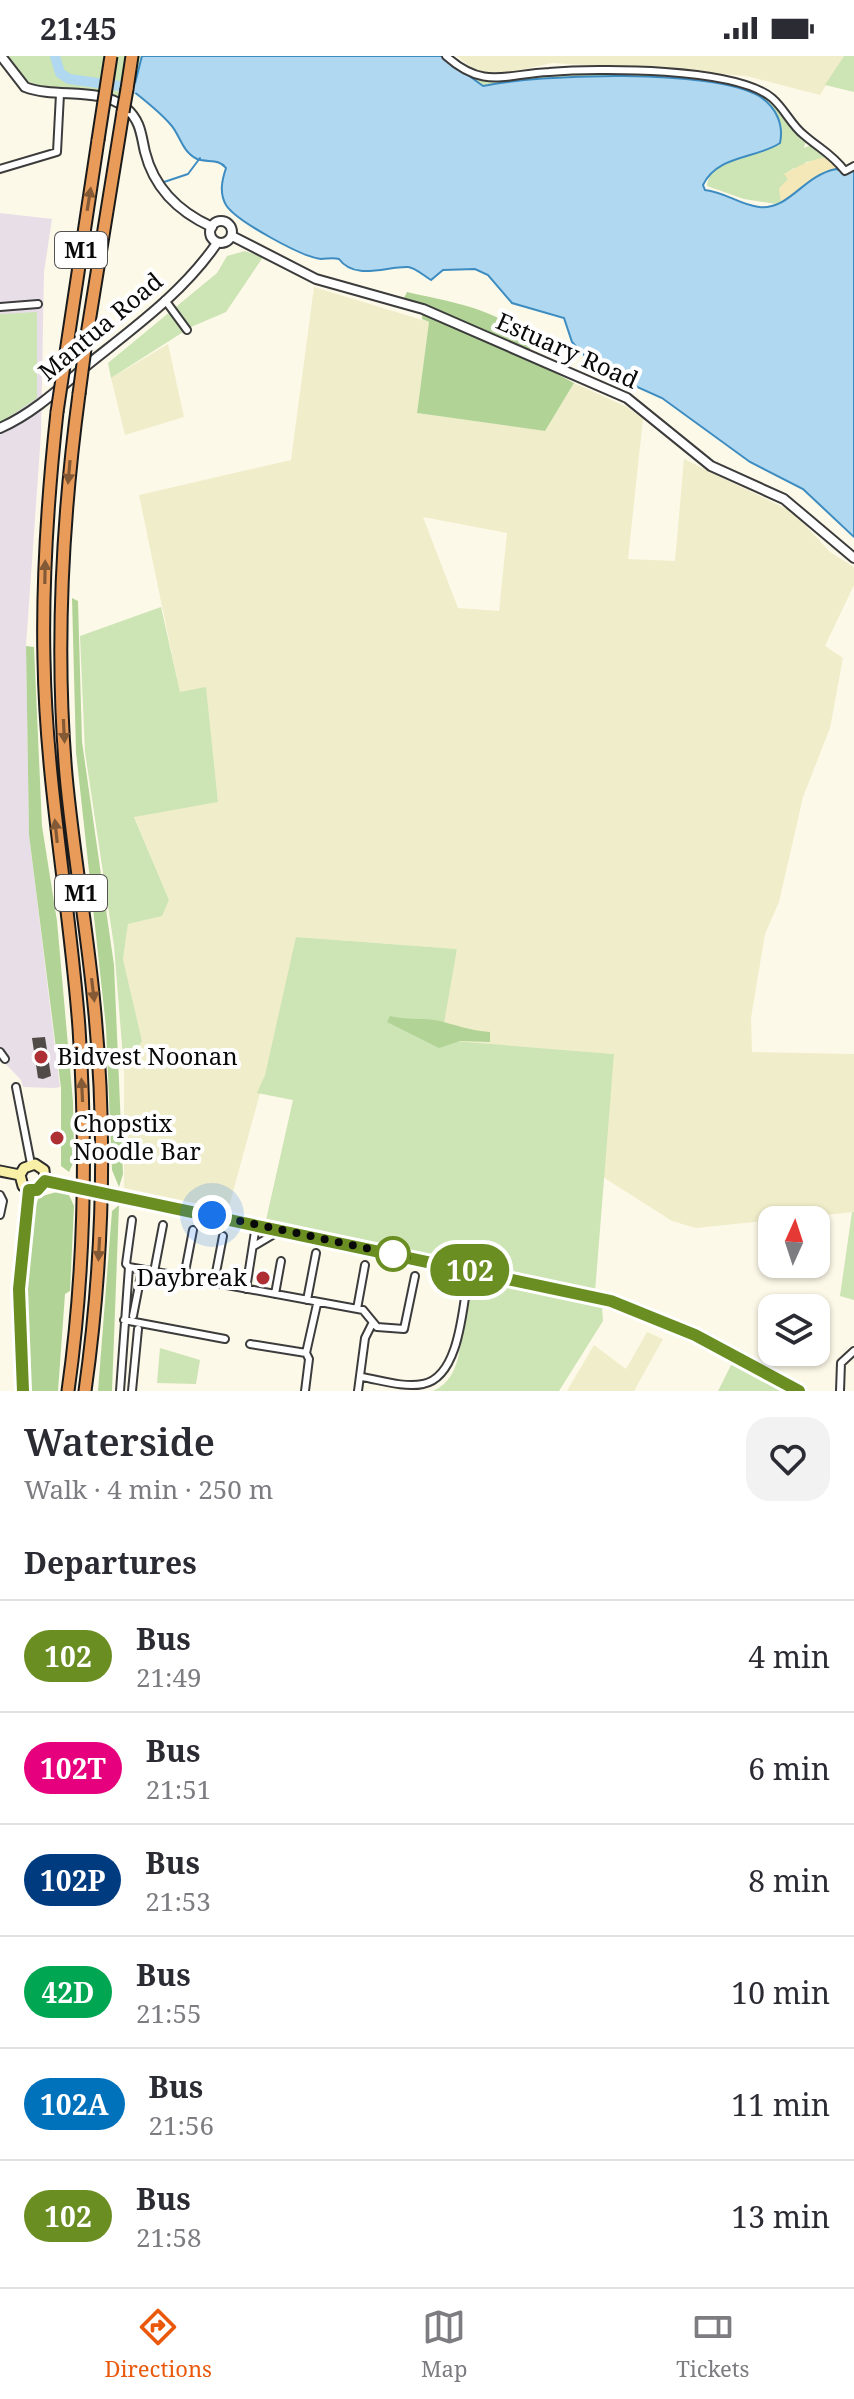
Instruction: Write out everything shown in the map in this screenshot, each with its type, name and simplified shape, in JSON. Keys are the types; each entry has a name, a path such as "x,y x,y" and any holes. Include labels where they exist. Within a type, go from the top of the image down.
{"highway":[{"name":"M1","path":"68,1391 78,1317 84,1164 78,1026 51,775 44,662 45,561 57,412 111,56"},
{"name":"M1","path":"85,1391 98,1264 102,1127 94,1004 66,776 61,638 65,512 86,341 132,56"}],"main road":[{"path":"20,1175 31,1164 42,1167 45,1181"},
{"path":"0,1171 20,1175"},
{"path":"20,1175 21,1182 29,1190 37,1190 45,1181"},
{"path":"45,1181 579,1293 674,1325 799,1391"}],"street":[{"path":"446,56 467,72 493,79 546,72 647,71 749,86 772,98 797,129 831,153 845,171 854,166"},
{"path":"1,57 25,87 90,96 125,107 140,126 146,155 158,184 178,208 212,227"},
{"path":"0,169 50,157 57,152 60,94"},
{"path":"221,221 227,223 232,236 224,243 217,243 210,234 212,227 221,221"},
{"name":"Estuary Road","path":"232,236 316,279 423,309 627,398 711,466 784,499 854,558"},
{"name":"Mantua Road","path":"0,428 32,410 165,300 203,263 217,243"},
{"path":"165,300 187,330"},
{"path":"0,307 38,304"},
{"path":"16,1087 31,1164"},
{"path":"23,1391 19,1289 29,1190"},
{"path":"0,1195 3,1201 0,1215"},
{"path":"130,1319 125,1293 132,1220"},
{"path":"154,1272 163,1225"},
{"path":"246,1289 256,1225"},
{"path":"184,1277 193,1230"},
{"path":"254,1246 281,1230"},
{"path":"214,1283 223,1236"},
{"path":"307,1300 316,1253"},
{"path":"275,1294 281,1261"},
{"path":"357,1309 365,1265"},
{"path":"129,1267 367,1312 372,1324 365,1338 358,1391"},
{"path":"362,1377 418,1385 445,1372 452,1357 469,1270"},
{"path":"120,1391 130,1319 141,1275"},
{"path":"372,1324 404,1329 415,1276"},
{"path":"125,1293 137,1294"},
{"path":"305,1391 309,1359 306,1353 317,1304"},
{"path":"130,1319 225,1339"},
{"path":"132,1391 138,1329"},
{"path":"250,1344 306,1353"},
{"path":"840,1391 841,1363 854,1351"},
{"path":"123,1361 135,1362"}],"shaded area":[{"path":"457,56 844,56 820,95 746,76 552,63 493,76 475,71"},
{"path":"0,213 52,219 44,272 41,434 26,646 29,835 60,1087 54,1088 23,1087 21,1080 0,1058"},
{"path":"314,287 429,322 417,413 545,431 574,383 627,407 643,419 628,559 675,561 684,459 793,512 830,552 854,567 854,585 825,646 843,658 830,728 803,797 779,902 765,934 751,1018 752,1052 854,1054 854,1212 830,1214 830,1206 758,1206 758,1222 696,1228 672,1221 603,1177 614,1054 440,1040 457,949 297,937 265,1075 228,1210 124,1188 124,1070 142,1041 123,959 128,924 161,916 169,900 134,816 218,802 206,688 180,693 139,495 291,460","holes":["423,517 507,533 499,611 458,608"]},
{"path":"168,344 184,417 125,435 111,378"},
{"path":"647,1332 663,1339 634,1391 567,1391 594,1345 626,1369"}],"green space":[{"path":"8,56 142,56 131,108 96,92 35,85 17,70"},
{"path":"442,56 482,78 546,72 647,71 710,78 758,89 784,111 783,115 806,141 804,148 813,144 831,157 806,162 799,170 794,168 785,174 788,179 780,193 782,205 744,199 707,186 708,179 717,169 750,154 767,101 743,89 580,77 483,86"},
{"path":"844,56 854,56 854,92 825,85"},
{"path":"245,251 263,257 226,312 191,327 111,378 108,363 217,273 227,256"},
{"path":"407,292 474,308 505,322 531,342 529,359 574,383 545,431 417,413 429,322 422,319 423,307 404,298"},
{"path":"37,312 37,398 0,423 0,314"},
{"path":"72,598 78,601 82,742 114,965 123,1174 119,1187 112,1170 106,1027 76,752"},
{"path":"161,607 180,692 206,687 218,802 134,817 169,900 162,916 128,924 123,959 142,1041 124,1070 114,946 85,752 80,636"},
{"path":"26,646 34,647 42,826 57,921 73,1102 74,1161 69,1172 61,1166 61,1088 29,835"},
{"path":"296,937 457,949 441,1040 614,1054 595,1292 266,1220 293,1100 257,1093 265,1075"},
{"path":"390,1016 435,1020 490,1032 490,1042 460,1041 439,1048 387,1022"},
{"path":"60,1191 69,1195 74,1206 70,1291 65,1294 58,1391 31,1391 27,1266 32,1218 39,1197"},
{"path":"119,1205 112,1391 98,1391 112,1211"},
{"path":"854,1212 854,1300 840,1296"},
{"path":"477,1279 602,1306 603,1321 559,1391 433,1391 446,1382 454,1370 465,1306"},
{"path":"160,1348 200,1360 196,1384 157,1383"},
{"path":"732,1363 783,1391 718,1391"}],"sand":[{"path":"831,157 840,169 781,204 779,188 788,179 784,174 812,161"}],"water":[{"path":"142,56 442,56 483,86 582,77 666,77 736,87 759,96 777,116 781,129 780,143 718,168 703,185 705,190 752,206 770,207 814,178 836,169 846,172 854,164 854,537 803,489 750,462 662,398 597,369 572,342 564,318 512,303 488,275 475,269 443,270 431,280 408,267 362,271 346,266 339,259 321,259 300,252 242,220 226,205 222,196 226,168 220,163 192,156 167,120 133,91"}],"building":[{"name":"Bidvest Noonan","path":"45,1037 51,1076 43,1079 38,1078 32,1038"}],"waterway":[{"path":"55,56 60,73 69,79 134,88"},
{"path":"164,182 188,174 200,158"}],"bus line":[{"name":"102","path":"23,1391 19,1289 21,1253 29,1190 37,1190 45,1181 611,1301 695,1335 799,1391"}],"place":[{"name":"Bidvest Noonan","path":"41,1057"},
{"name":"Chopstix Noodle Bar","path":"57,1138"},
{"name":"Daybreak","path":"263,1278"}],"route":[{"path":"212,1215 408,1257 393,1254"}]}
